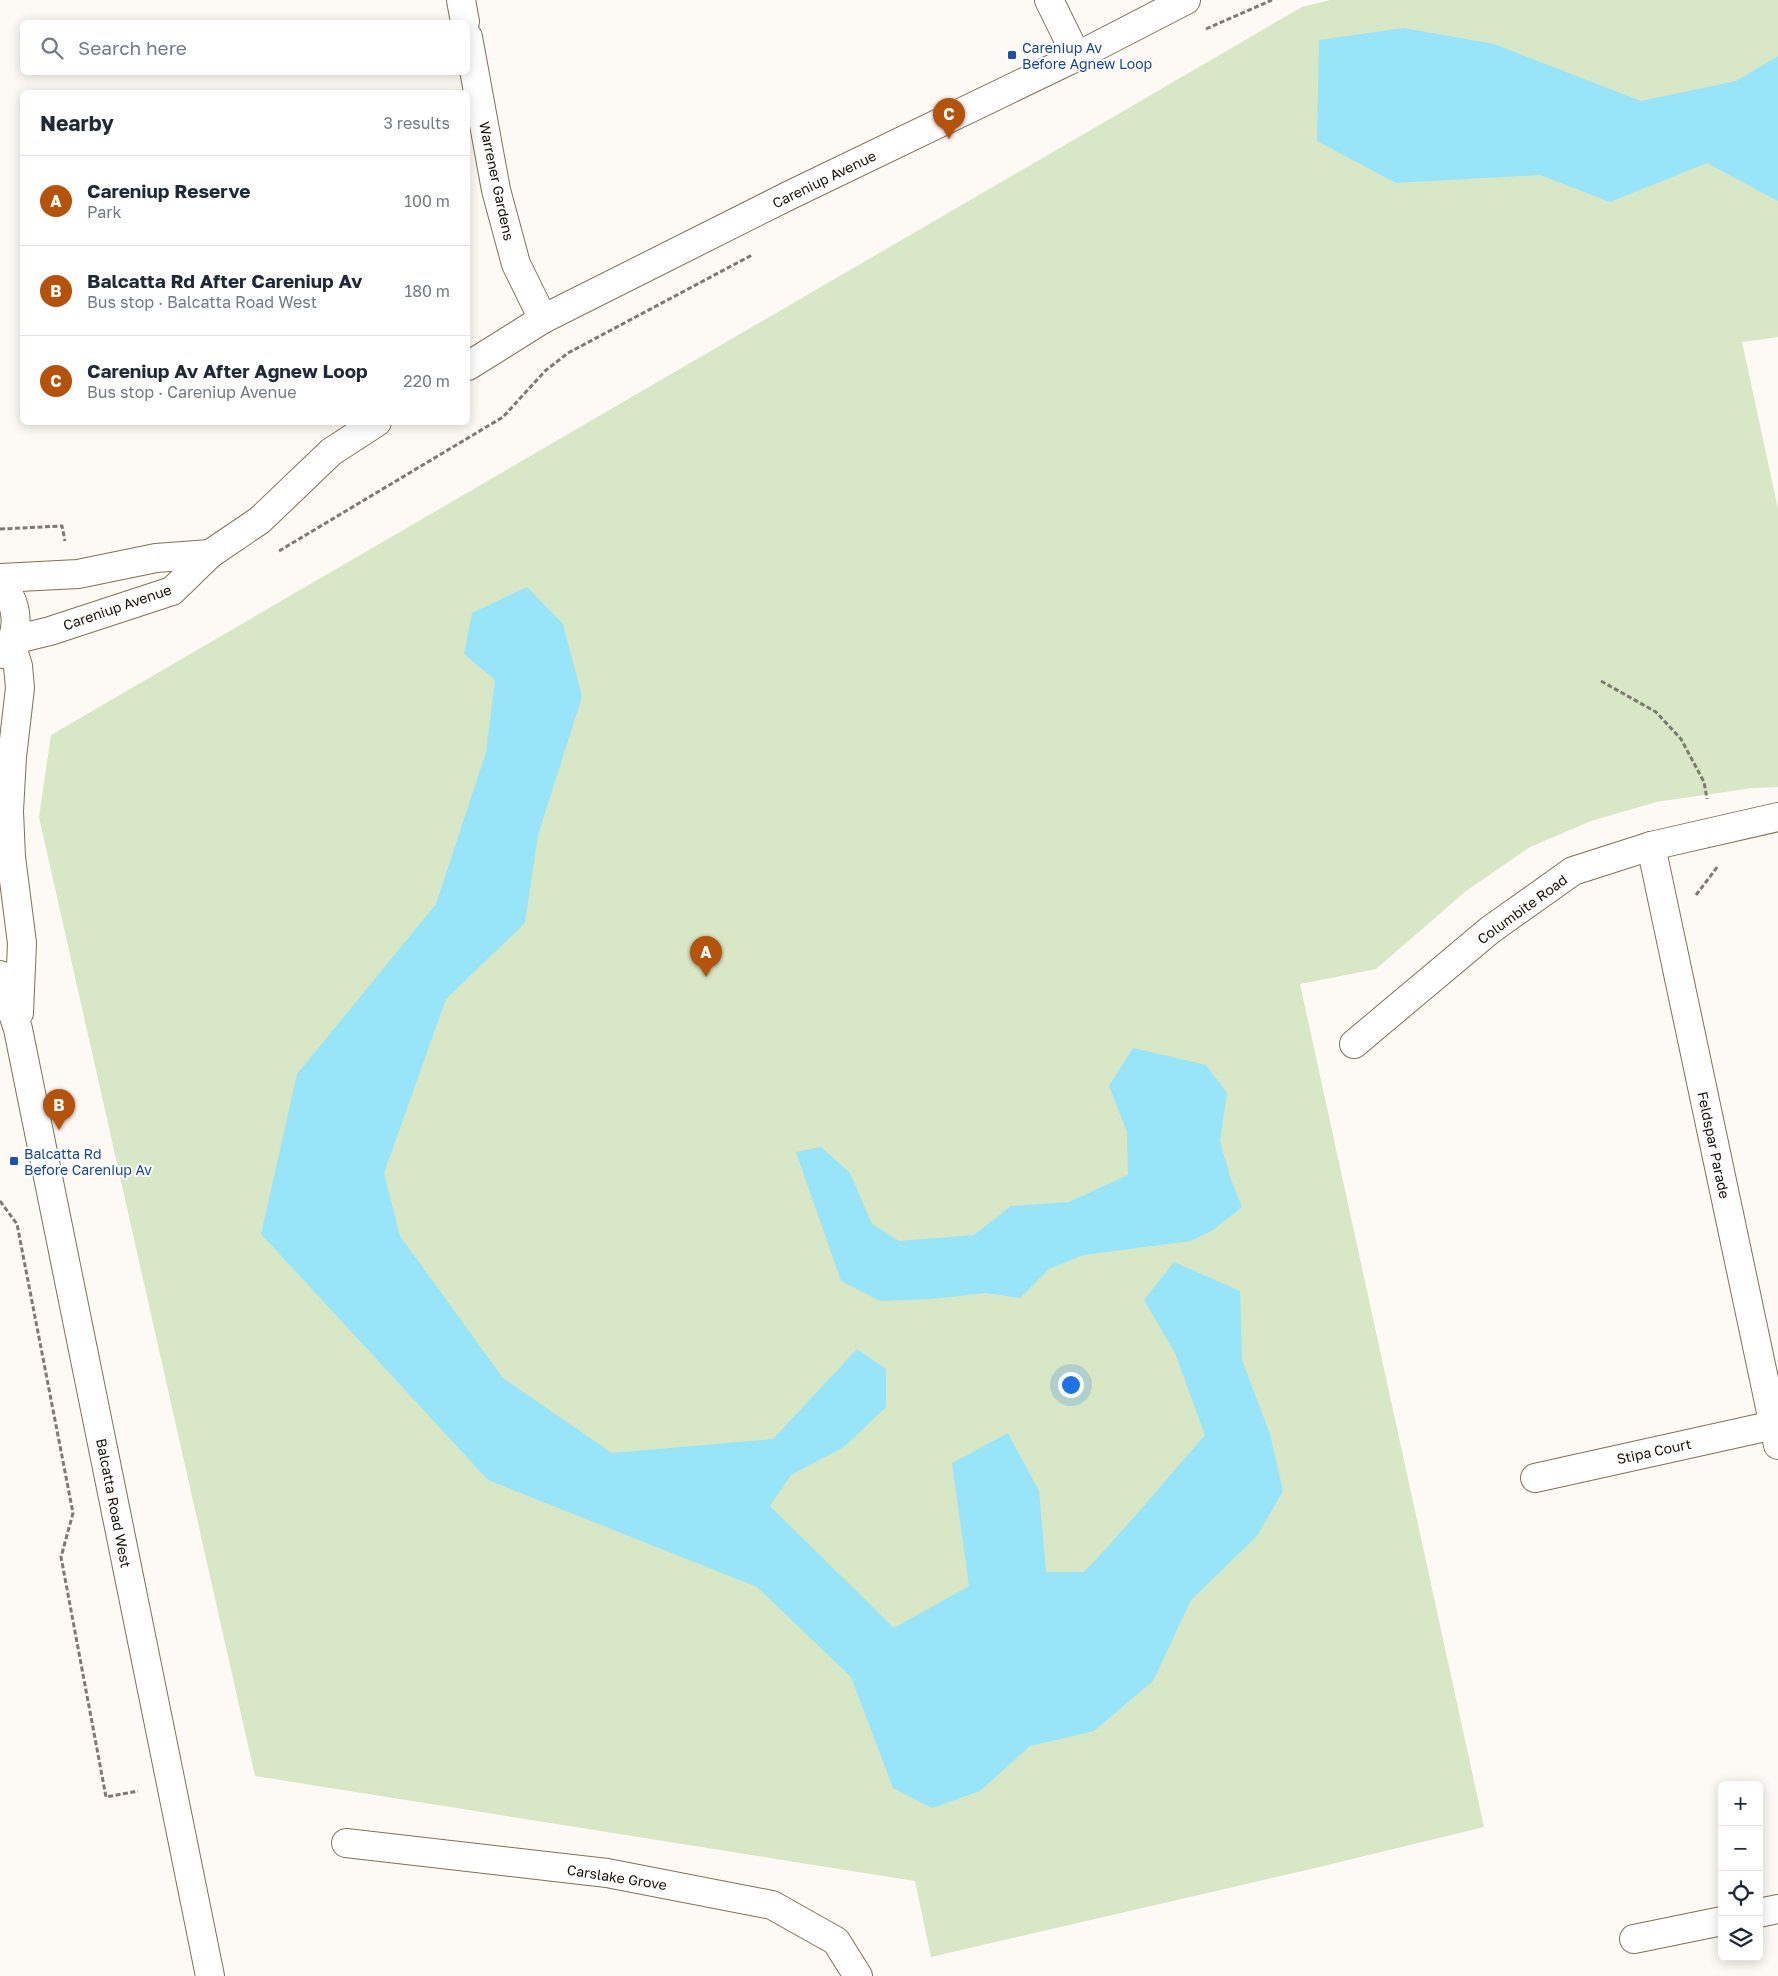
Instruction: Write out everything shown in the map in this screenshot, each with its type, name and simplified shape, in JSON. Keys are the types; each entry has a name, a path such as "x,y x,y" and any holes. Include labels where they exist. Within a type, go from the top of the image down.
{"street":[{"path":"461,0 465,20"},
{"path":"1050,0 1077,57"},
{"name":"Careniup Avenue","path":"470,365 543,320 788,196 1077,57 1186,0"},
{"name":"Warrener Gardens","path":"470,48 496,190 516,264 543,320"},
{"name":"Careniup Avenue","path":"8,647 50,630 172,591 210,554 260,520 331,452 372,425"},
{"name":"Careniup Avenue","path":"0,578 78,574 156,558 210,554"},
{"path":"0,583 10,596 15,610 16,626 8,647"},
{"name":"Balcatta Road West","path":"8,647 18,666 20,688 12,757 9,811 11,857 22,943 18,1029"},
{"name":"Columbite Road","path":"1354,1044 1490,930 1573,871 1651,846 1778,817"},
{"name":"Feldspar Parade","path":"1651,846 1776,1435"},
{"name":"Balcatta Road West","path":"0,975 18,1029 210,1976"},
{"name":"Stipa Court","path":"1535,1478 1776,1435"},
{"name":"Carslake Grove","path":"346,1843 607,1873 772,1906 836,1941 858,1976"},
{"path":"1763,1912 1778,1910"},
{"path":"1634,1939 1718,1922"}],"path":[{"path":"1200,32 1272,0"},
{"path":"276,552 503,417 545,371 568,353 756,253"},
{"path":"0,529 62,526"},
{"path":"0,1201 17,1224 73,1513 61,1557 106,1796 172,1786"}],"green space":[{"path":"1330,0 1778,0 1778,337 1742,342 1778,509 1778,787 1752,788 1656,802 1591,821 1530,847 1466,891 1376,969 1300,984 1484,1827 931,1957 915,1881 255,1776 39,817 51,735 1302,7"}],"water":[{"path":"1404,28 1494,44 1641,101 1736,81 1778,56 1778,201 1707,163 1610,202 1540,175 1396,183 1317,141 1319,40"},
{"path":"527,587 563,624 582,697 538,835 525,923 446,999 384,1173 400,1236 503,1378 612,1453 773,1439 857,1349 886,1369 886,1407 844,1447 791,1475 770,1506 894,1628 969,1586 952,1463 1008,1433 1039,1491 1046,1572 1084,1572 1205,1435 1175,1353 1144,1300 1174,1262 1240,1291 1242,1360 1270,1434 1283,1491 1257,1536 1191,1600 1153,1681 1094,1731 1030,1746 980,1791 932,1808 893,1788 851,1677 757,1587 488,1480 261,1234 297,1074 436,904 486,752 495,680 464,654 472,613"},
{"path":"1133,1048 1206,1065 1227,1093 1220,1141 1230,1177 1242,1207 1213,1230 1191,1241 1083,1255 1049,1269 1020,1298 986,1293 932,1299 880,1301 841,1281 796,1152 821,1147 850,1173 872,1224 899,1241 974,1235 1011,1206 1069,1202 1128,1175 1127,1132 1109,1086"}],"place":[{"name":"Careniup Av Before Agnew Loop","path":"1012,55"},
{"name":"Careniup Av After Agnew Loop","path":"949,139"},
{"name":"Careniup Reserve","path":"706,977"},
{"name":"Balcatta Rd After Careniup Av","path":"59,1130"},
{"name":"Balcatta Rd Before Careniup Av","path":"14,1161"}]}
